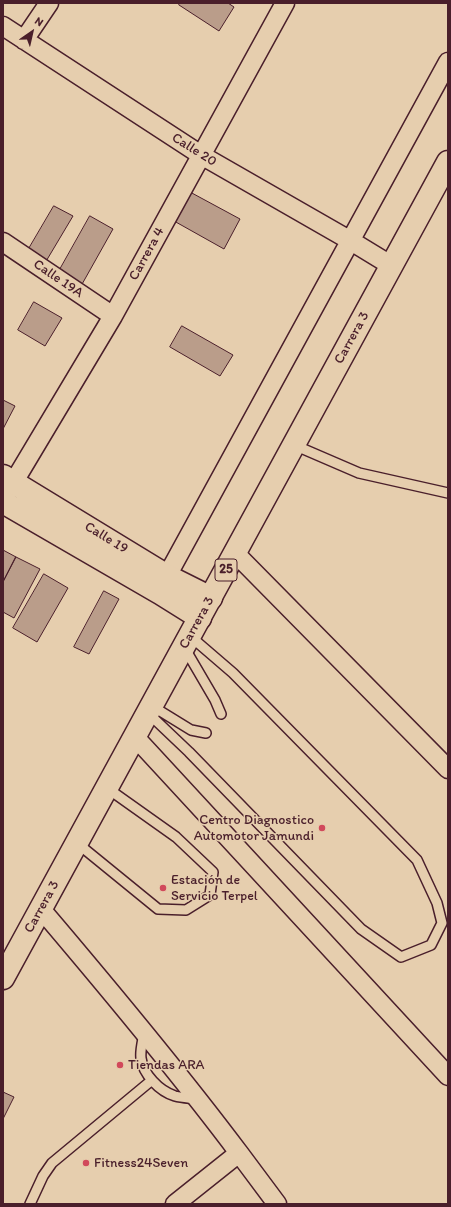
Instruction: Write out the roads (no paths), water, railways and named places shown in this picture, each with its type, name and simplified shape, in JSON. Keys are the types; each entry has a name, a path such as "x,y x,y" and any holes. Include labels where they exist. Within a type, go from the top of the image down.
{"main road":[{"name":"Carrera 3","path":"3,978 448,162"},
{"name":"Calle 19","path":"6,490 164,584 211,598"},
{"name":"Calle 19","path":"164,584 191,634"}],"street":[{"path":"24,40 49,3"},
{"name":"Carrera 4","path":"6,490 113,316 285,3"},
{"name":"Calle 20","path":"3,26 201,155 392,266"},
{"path":"164,584 448,62"},
{"name":"Calle 19A","path":"3,242 113,316"},
{"path":"235,553 448,769"},
{"path":"135,737 448,1076"},
{"path":"41,909 144,1031 198,1099 277,1204"},
{"path":"175,1204 239,1153"}],"lane":[{"path":"294,444 359,473 448,493"},
{"path":"150,709 189,752 361,929 401,957 431,945 442,924 437,903 417,860 233,673 191,634"},
{"path":"191,634 221,714"},
{"path":"150,709 191,730 206,733"},
{"path":"77,843 158,909 186,910 210,895 213,872 176,837 107,788"},
{"path":"144,1031 140,1057 152,1080 163,1091 176,1096 198,1099"},
{"path":"30,1204 43,1176 52,1163 152,1080"}],"place":[{"name":"Centro Diagnostico Automotor Jamundi","path":"322,828"},
{"name":"Estación de Servicio Terpel","path":"163,888"},
{"name":"Tiendas ARA","path":"120,1065"},
{"name":"Fitness24Seven","path":"86,1163"}]}
